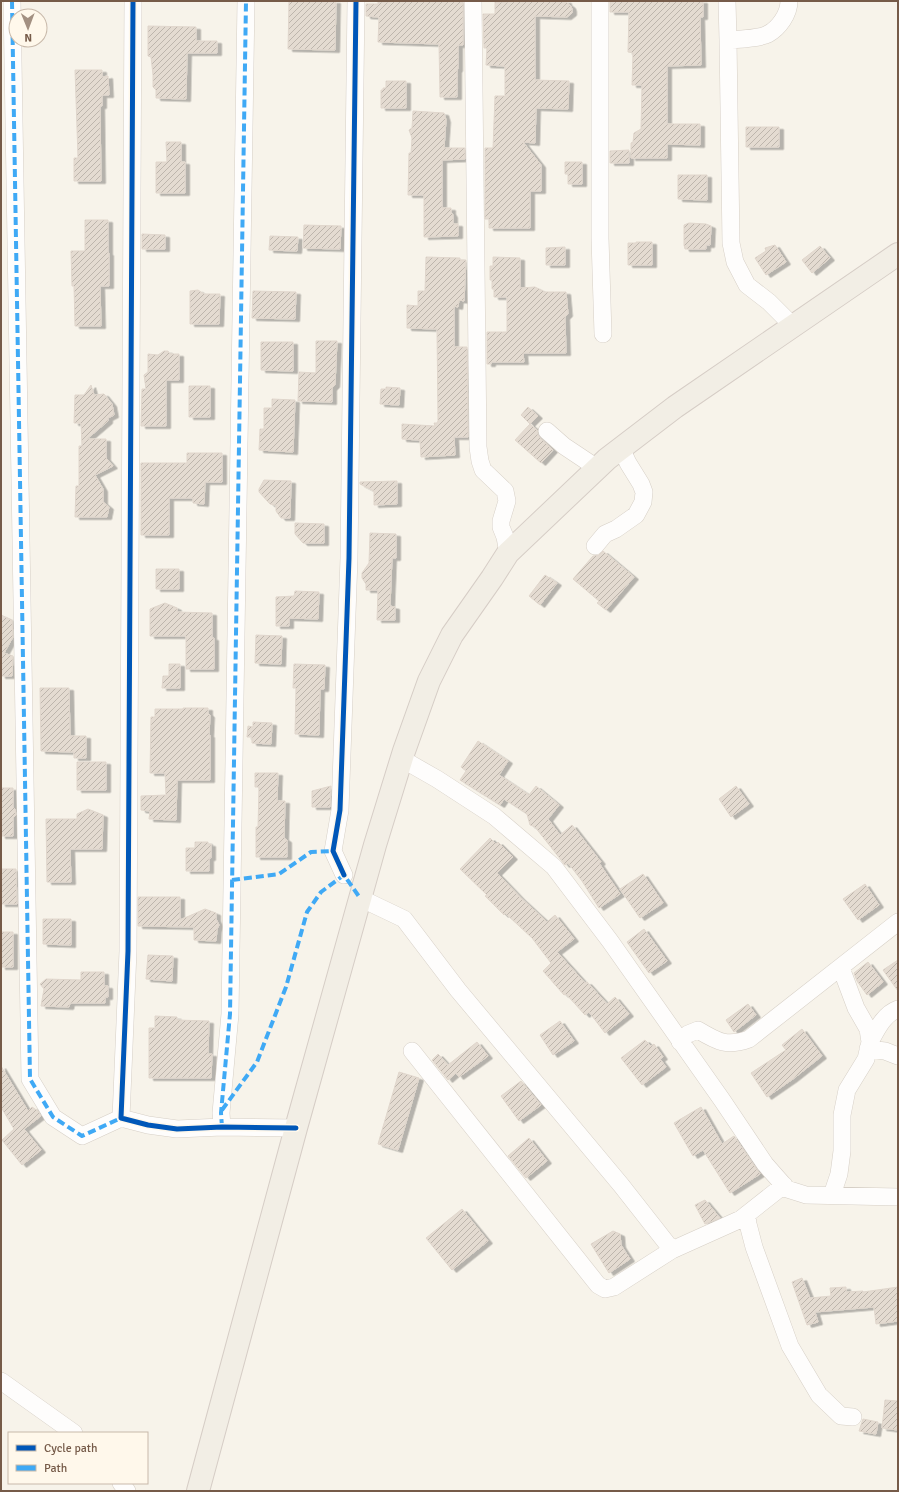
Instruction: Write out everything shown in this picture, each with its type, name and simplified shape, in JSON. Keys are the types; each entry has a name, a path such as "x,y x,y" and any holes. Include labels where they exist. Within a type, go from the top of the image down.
{"main road":[{"path":"198,1491 296,1128 375,845 402,759 429,681 452,634 508,553 597,468 675,407 896,258"}],"street":[{"path":"12,1 30,1079 53,1117 82,1136 121,1118 148,1125 177,1129 222,1127 296,1128"},
{"path":"121,1118 128,951 133,1"},
{"path":"222,1127 221,1113 230,1007 246,1"},
{"path":"344,875 333,850 340,810 349,558 356,1"},
{"path":"473,1 478,447 483,470 505,491 507,501 501,521 501,527 505,537 508,553"},
{"path":"600,1 600,238 603,334"},
{"path":"727,1 731,243 735,262 747,285 769,302 793,326"},
{"path":"728,40 768,34 784,18 789,8 789,1"},
{"path":"547,431 564,446 597,468"},
{"path":"595,546 605,534 616,529 636,515 643,502 644,492 641,484 621,448"},
{"path":"402,759 437,779 494,816 554,867 610,941 722,1100 765,1164 787,1189 806,1195 898,1198"},
{"path":"360,898 404,919 458,990 621,1185 672,1250"},
{"path":"680,1042 688,1034 698,1030 710,1037 724,1042 736,1043 749,1039 898,922"},
{"path":"841,968 856,1008 868,1028 869,1046"},
{"path":"832,1195 839,1174 842,1152 842,1115 847,1090 866,1059 869,1046 882,1022 892,1011 898,1009"},
{"path":"869,1046 898,1056"},
{"path":"412,1051 598,1285 605,1289 614,1287 672,1250 721,1228 747,1214 784,1185"},
{"path":"747,1214 754,1247 790,1346 819,1395 841,1416 853,1418"},
{"path":"1,1381 73,1432"}],"building":[{"path":"289,1 336,1 335,50 288,49"},
{"path":"463,1 463,45 458,45 457,97 440,97 439,44 378,42 379,18 366,16 366,4 378,4 378,2"},
{"path":"567,1 572,9 572,13 567,17 535,16 535,80 569,81 568,109 536,108 535,143 523,142 541,165 541,191 530,191 530,228 489,228 489,219 485,219 485,148 493,148 495,96 505,96 505,66 486,65 487,48 484,48 483,14 495,14 495,2"},
{"path":"610,1 703,1 703,17 700,17 701,65 667,66 667,124 700,124 700,145 667,144 667,158 631,158 631,143 633,142 634,133 641,129 642,85 632,85 633,53 628,52 629,12 610,12"},
{"path":"148,26 196,27 196,41 217,41 217,53 187,53 186,99 156,98 156,90 153,87 151,57 148,56"},
{"path":"75,70 102,70 102,77 108,76 109,95 102,95 102,106 100,106 101,181 74,181 74,158 78,158"},
{"path":"386,81 406,81 406,108 381,108 381,90 386,88"},
{"path":"413,111 444,113 446,120 444,148 465,148 465,159 442,160 442,208 451,208 453,224 458,224 458,236 424,237 424,195 408,195 409,153 411,153 412,138 409,130 412,128"},
{"path":"746,127 779,127 779,147 746,147"},
{"path":"166,142 181,142 181,162 185,162 185,193 156,193 156,162 167,162"},
{"path":"629,150 629,163 610,163 610,151"},
{"path":"565,162 582,162 582,184 568,184 568,174 565,174"},
{"path":"678,175 707,175 707,200 678,199"},
{"path":"85,220 108,220 109,286 100,286 101,326 75,326 71,251 85,251"},
{"path":"689,223 706,224 711,226 710,245 706,245 706,249 685,249 684,225"},
{"path":"304,225 341,226 340,249 303,248"},
{"path":"142,234 165,235 165,249 142,249"},
{"path":"270,236 298,237 297,251 269,250"},
{"path":"652,242 652,265 628,265 628,243"},
{"path":"775,245 786,262 766,275 755,258 766,251 765,248"},
{"path":"820,246 830,258 812,273 802,260"},
{"path":"565,247 565,265 546,265 546,248"},
{"path":"426,257 460,258 460,260 466,260 464,301 459,300 458,307 454,306 454,347 467,347 468,437 454,437 455,455 421,457 420,440 402,439 402,424 435,426 434,423 437,423 438,421 437,329 407,328 407,305 418,306 418,291 425,291"},
{"path":"493,257 520,258 520,288 535,287 545,292 566,292 568,314 565,317 566,353 523,353 524,362 491,362 491,364 487,364 487,332 507,332 507,297 494,297 492,280 490,280 490,266 493,266"},
{"path":"198,290 204,294 220,294 219,324 190,324 190,291"},
{"path":"253,291 296,292 295,319 252,318"},
{"path":"316,341 337,341 335,385 332,388 332,402 298,401 299,372 316,373"},
{"path":"261,342 293,342 293,371 261,370"},
{"path":"164,351 168,351 170,354 179,354 179,380 166,380 166,426 141,426 142,389 146,389 144,375 148,372 148,354 158,355"},
{"path":"91,385 94,395 104,394 112,404 114,415 108,418 108,421 87,439 106,439 106,458 113,466 95,475 103,489 103,502 109,507 107,517 75,517 76,486 79,486 79,446 82,446 81,423 74,423 75,395 84,395"},
{"path":"189,386 210,386 210,417 189,417"},
{"path":"386,387 400,388 399,405 380,404 381,389 386,389"},
{"path":"272,399 295,400 293,452 259,450 260,429 264,429 264,408 272,408"},
{"path":"528,407 538,416 530,424 521,415"},
{"path":"530,424 537,430 540,438 553,450 541,463 515,440"},
{"path":"187,453 222,453 222,482 205,482 204,504 193,503 193,498 169,498 169,535 141,535 141,463 187,463"},
{"path":"264,480 291,481 290,518 281,518 276,511 276,505 270,504 259,492"},
{"path":"397,481 397,504 374,505 374,491 360,484 360,482"},
{"path":"295,523 324,524 324,543 303,543 295,534"},
{"path":"370,533 396,534 396,558 392,558 390,606 395,607 395,620 377,620 378,590 366,590 366,584 362,578 362,573 369,563"},
{"path":"603,551 634,577 606,610 597,603 599,601 573,579 593,556 599,555"},
{"path":"156,569 179,569 179,589 156,589"},
{"path":"545,575 557,583 540,605 529,596"},
{"path":"295,591 319,592 318,619 289,618 289,626 276,626 276,597 294,596"},
{"path":"165,603 177,608 177,612 212,613 214,669 186,669 186,636 150,636 150,609"},
{"path":"1,615 12,620 13,637 4,653 13,656 12,676 1,676"},
{"path":"256,635 282,636 281,664 255,663"},
{"path":"169,664 180,664 180,688 162,688 163,676 169,676"},
{"path":"294,664 325,665 324,689 320,689 319,735 295,734 296,688 293,688"},
{"path":"40,688 69,688 70,736 86,736 86,758 74,758 74,752 41,751"},
{"path":"208,708 208,713 210,715 210,780 177,780 176,820 149,819 150,811 141,810 141,796 166,795 165,773 150,773 151,717 155,717 155,709"},
{"path":"253,722 272,723 271,744 252,743 252,737 247,737 248,726 253,727"},
{"path":"478,741 508,761 499,775 529,795 536,786 559,805 548,819 560,835 572,825 601,862 599,863 620,894 599,908 582,881 568,863 565,865 535,827 530,825 527,814 504,799 500,805 460,780 466,771 461,767"},
{"path":"77,762 106,762 106,790 77,790"},
{"path":"255,773 278,773 277,801 285,801 284,838 287,840 287,857 256,857 256,827 258,827 259,787 255,787"},
{"path":"331,786 330,807 312,807 312,791"},
{"path":"736,786 749,804 731,817 719,799"},
{"path":"1,788 13,788 13,807 16,815 13,818 13,836 1,836"},
{"path":"88,809 103,815 102,849 70,849 71,882 47,882 46,819 77,819 77,814"},
{"path":"490,838 496,844 498,842 513,857 497,873 547,922 555,915 574,939 557,952 585,983 587,982 607,1004 615,997 629,1014 605,1033 589,1012 585,1015 566,994 564,995 543,971 551,963 532,938 505,913 504,915 485,896 487,895 460,869"},
{"path":"195,842 208,842 208,844 211,844 209,871 186,871 186,848 195,848"},
{"path":"1,869 16,869 17,904 1,904"},
{"path":"643,874 663,903 640,918 620,889"},
{"path":"865,884 879,905 858,920 843,899"},
{"path":"138,897 180,897 180,920 205,909 216,913 216,919 219,925 217,929 216,941 194,940 194,927 138,926"},
{"path":"43,919 71,919 71,945 43,944"},
{"path":"644,929 667,961 649,973 627,942"},
{"path":"1,932 13,932 13,967 1,967"},
{"path":"148,955 173,956 172,981 146,979"},
{"path":"898,960 898,991 883,970"},
{"path":"868,962 883,982 867,995 857,981 854,973"},
{"path":"81,972 104,972 104,986 108,986 108,997 105,997 105,1003 70,1003 69,1007 41,1006 44,989 40,984 46,979 81,980"},
{"path":"748,1004 756,1015 734,1032 726,1020"},
{"path":"155,1016 177,1017 177,1020 209,1021 208,1054 212,1054 211,1078 149,1078 149,1028 155,1028"},
{"path":"560,1021 574,1041 553,1055 540,1035"},
{"path":"802,1029 822,1056 767,1097 751,1073 786,1050 782,1045"},
{"path":"645,1040 651,1046 654,1044 663,1057 660,1059 666,1067 642,1085 621,1058"},
{"path":"477,1042 488,1056 459,1077 456,1073 448,1080 432,1060 438,1054 448,1065"},
{"path":"1,1066 28,1111 32,1107 38,1111 41,1116 24,1129 41,1150 22,1165 2,1140 14,1129 1,1107"},
{"path":"399,1072 419,1078 398,1150 378,1144"},
{"path":"521,1081 541,1105 519,1121 501,1096"},
{"path":"701,1107 722,1144 734,1136 760,1174 730,1193 703,1150 693,1156 674,1123"},
{"path":"529,1138 547,1161 526,1178 508,1156"},
{"path":"705,1200 720,1218 705,1224 695,1205"},
{"path":"462,1209 488,1241 452,1270 426,1238"},
{"path":"613,1231 620,1234 621,1245 630,1259 609,1273 591,1244"},
{"path":"802,1278 810,1298 831,1296 830,1288 846,1287 846,1292 863,1292 898,1287 898,1321 876,1324 874,1307 815,1312 818,1322 807,1325 792,1282"},
{"path":"885,1400 898,1401 898,1430 882,1428"},
{"path":"863,1419 878,1422 876,1434 859,1431"}],"marked path":[{"path":"12,1 30,1079 53,1117 82,1136 121,1118"},
{"path":"222,1127 221,1113 230,1014 246,1"},
{"path":"232,880 279,874 311,852 333,851"},
{"path":"222,1110 257,1062 286,987 307,912 321,892 344,875 360,898"}],"cycle path":[{"path":"133,1 128,951 121,1118 148,1125 177,1129 222,1127 296,1128"},
{"path":"344,875 333,851 340,810 349,558 356,1"}]}
